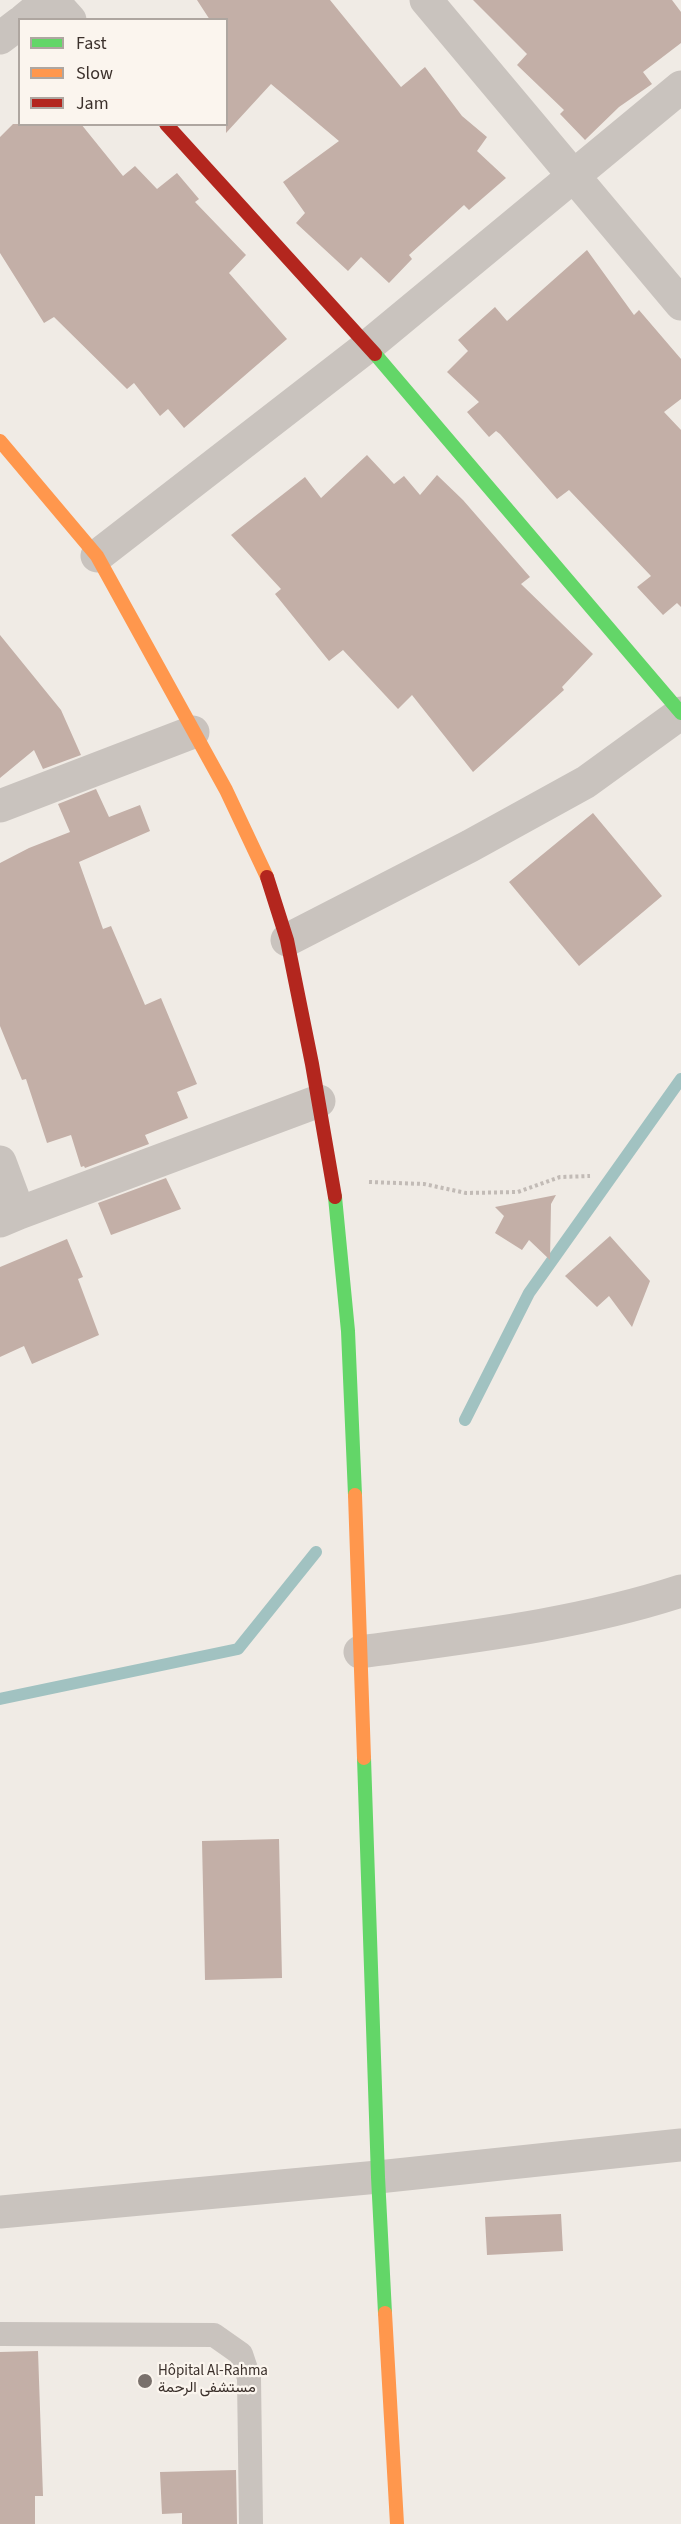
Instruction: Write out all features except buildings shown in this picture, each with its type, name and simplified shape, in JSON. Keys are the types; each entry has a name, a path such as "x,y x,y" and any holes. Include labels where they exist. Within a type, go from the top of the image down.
{"street":[{"path":"27,18 50,0 67,18"},
{"path":"426,0 681,304"},
{"path":"0,38 18,24"},
{"path":"97,556 368,346 681,87"},
{"path":"168,126 368,346 681,713 586,782 470,846 287,940"},
{"path":"0,441 97,556 226,790 266,873 287,940 319,1101 337,1211 348,1331 378,2177 397,2524"},
{"path":"0,806 193,732"},
{"path":"0,1162 9,1217 319,1101"},
{"path":"360,1652 541,1626 627,1608 681,1591"},
{"path":"0,2212 378,2177 681,2145"}],"lane":[{"path":"0,2334 214,2336 240,2354 249,2378 251,2524"}],"path":[{"path":"332,1180 424,1184 466,1193 518,1192 560,1177 590,1176"}],"waterway":[{"path":"465,1420 529,1293 681,1079"},
{"path":"0,1699 238,1649 316,1552"}],"traffic: fast":[{"path":"375,354 681,713"},
{"path":"335,1197 348,1331 355,1495"},
{"path":"364,1758 378,2177 385,2313"}],"traffic: slow":[{"path":"0,441 97,556 226,790 267,877"},
{"path":"355,1495 364,1758"},
{"path":"385,2313 397,2524"}],"traffic: jam":[{"path":"168,126 375,354"},
{"path":"267,877 287,940 312,1064 335,1197"}],"place":[{"name":"Hôpital Al-Rahma مستشفى الرحمة","path":"145,2381"}]}
